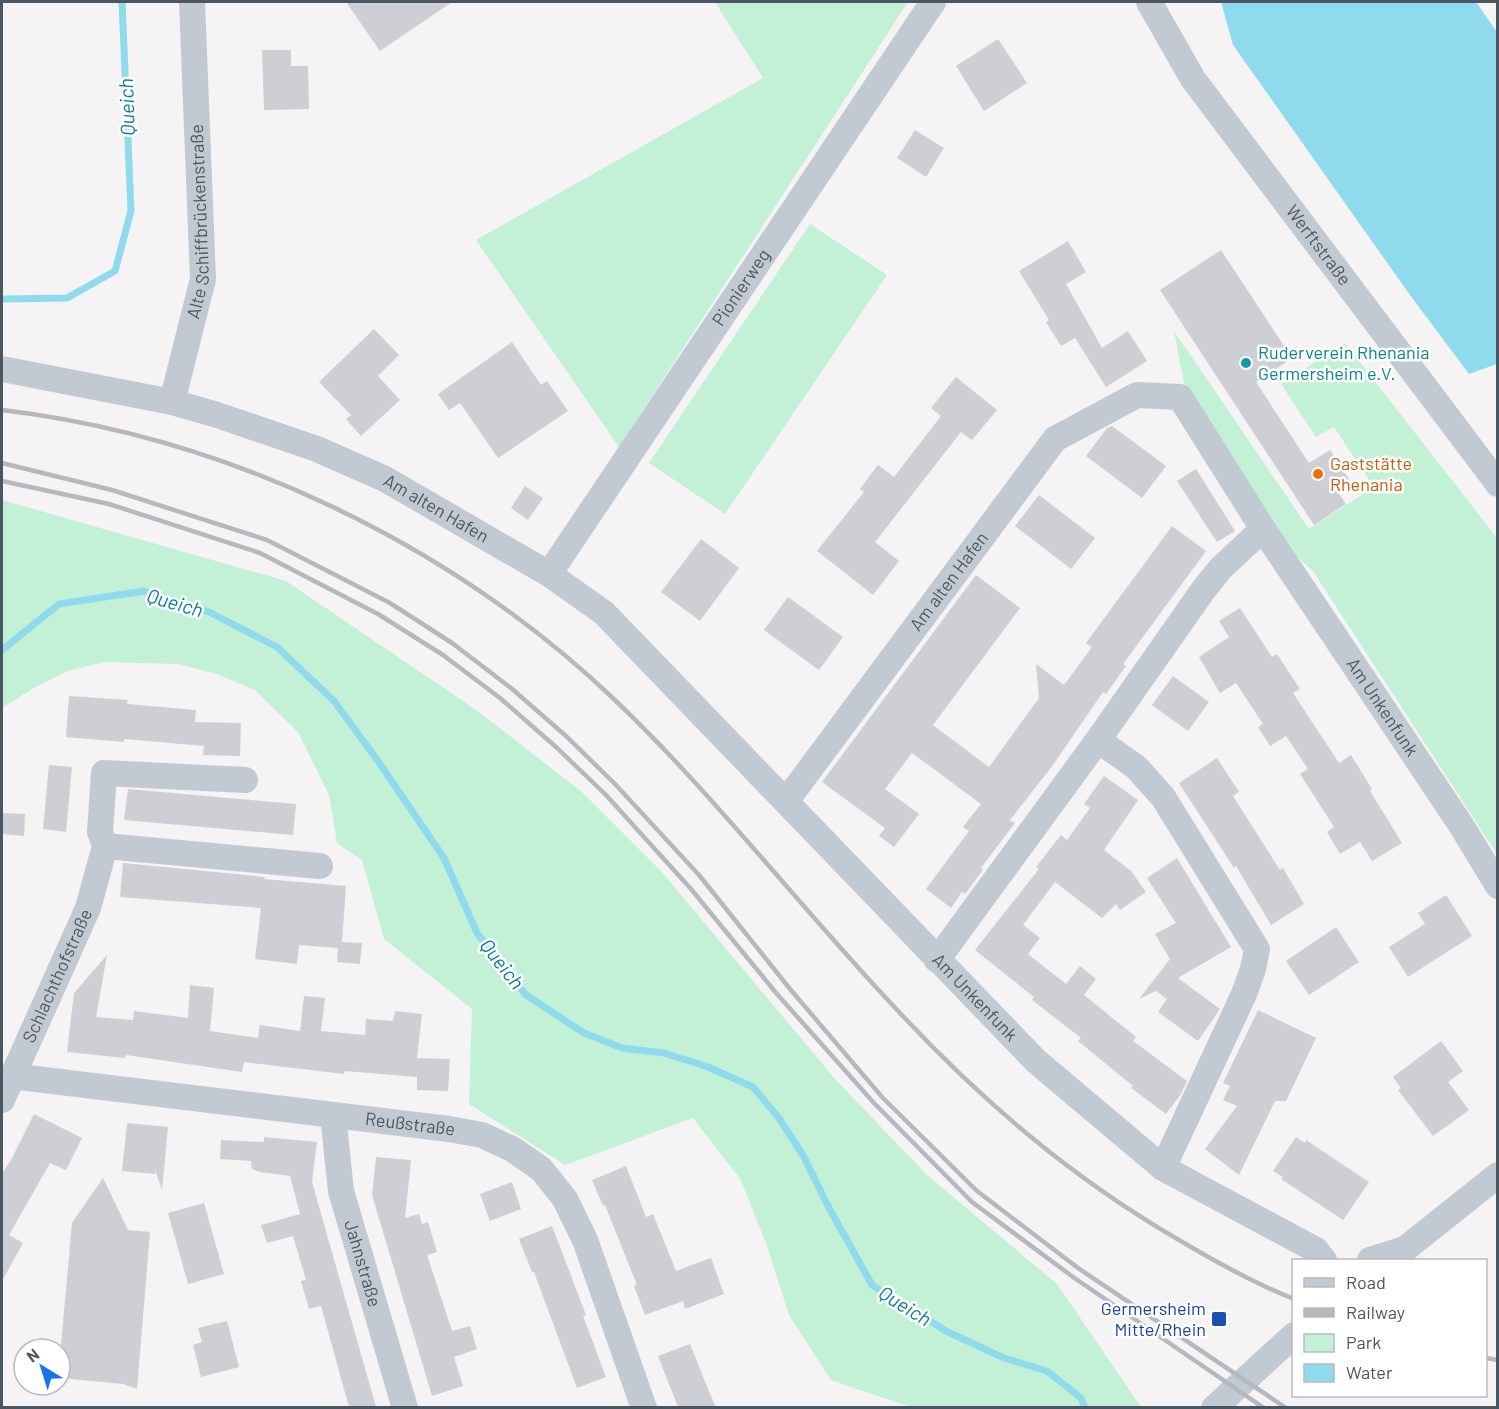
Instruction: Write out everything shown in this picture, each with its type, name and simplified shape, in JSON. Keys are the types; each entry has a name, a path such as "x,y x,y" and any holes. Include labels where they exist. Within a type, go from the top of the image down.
{"street":[{"name":"Alte Schiffbrückenstraße","path":"172,402 203,279 192,2"},
{"name":"Pionierweg","path":"549,574 933,2"},
{"name":"Werftstraße","path":"1149,2 1193,79 1497,484"},
{"name":"Am alten Hafen","path":"2,369 172,402 317,449 384,479 549,574 604,613 787,800 937,960"},
{"name":"Am alten Hafen","path":"787,800 1055,439 1137,395"},
{"name":"Am Unkenfunk","path":"1137,395 1180,397 1263,530 1461,825 1497,886"},
{"name":"Am Unkenfunk","path":"1263,530 1221,568 1203,590 1098,740 937,960 1036,1061 1163,1168 1316,1250 1323,1259"},
{"path":"1098,740 1136,767 1163,797 1257,949 1244,994 1163,1168"},
{"name":"Schlachthofstraße","path":"2,1100 88,908 105,846 100,832 104,773 245,780"},
{"path":"105,846 320,866"},
{"name":"Reußstraße","path":"11,1076 333,1114 482,1135 512,1149 541,1169 565,1199 585,1240 644,1407"},
{"name":"Jahnstraße","path":"333,1114 341,1191 405,1407"},
{"path":"1373,1259 1405,1249 1497,1175"},
{"path":"1214,1407 1292,1336"}],"green space":[{"path":"715,2 908,2 619,447 476,240 763,78"},
{"path":"810,224 887,275 725,514 649,463"},
{"path":"1174,331 1309,529 1374,487 1334,427 1316,437 1281,384 1345,343 1497,538 1497,854 1313,571 1292,552 1219,445 1184,383"},
{"path":"2,500 286,581 479,712 583,793 661,871 835,1079 928,1176 1057,1284 1141,1407 911,1407 831,1380 789,1315 767,1246 741,1180 693,1118 565,1165 469,1104 472,1009 384,939 362,860 337,843 329,795 298,732 255,690 217,674 178,664 104,662 68,671 35,687 2,708"}],"water":[{"path":"1221,2 1476,2 1497,32 1497,364 1469,374 1410,295 1233,45"}],"building":[{"path":"346,2 452,2 380,51"},
{"path":"998,39 1027,83 984,111 956,66"},
{"path":"262,50 291,50 291,66 308,66 309,109 264,110"},
{"path":"915,130 944,148 926,177 897,158"},
{"path":"1068,241 1086,272 1066,284 1102,348 1128,331 1147,361 1106,387 1075,338 1061,346 1046,322 1049,320 1019,271"},
{"name":"Ruderverein Rhenania Germersheim e.V.","path":"1221,250 1292,358 1256,382 1309,463 1330,450 1349,479 1335,488 1346,504 1314,525 1160,290"},
{"path":"374,329 399,355 378,376 400,400 361,436 346,419 351,415 319,382"},
{"path":"512,342 541,385 547,381 568,411 498,458 460,403 449,410 438,394"},
{"path":"956,377 997,410 972,440 961,432 875,542 899,561 873,595 817,551 864,492 860,489 878,465 894,477 941,416 931,408"},
{"path":"1112,426 1166,466 1142,498 1086,456 1107,428"},
{"path":"1196,469 1235,531 1217,542 1177,481"},
{"path":"525,486 543,498 528,520 511,508"},
{"path":"1039,495 1095,538 1071,569 1015,526"},
{"path":"1172,526 1206,551 1123,664 1126,666 1106,694 1103,692 1053,765 1010,820 1015,823 981,868 983,870 965,894 962,892 951,908 926,889 969,831 963,827 981,804 912,753 885,789 919,814 894,847 879,836 885,828 822,782 976,575 1020,608 933,725 989,767 1039,698 1036,664 1064,685 1092,647 1086,643"},
{"path":"701,539 739,568 700,621 661,592"},
{"path":"788,597 843,637 819,670 764,630"},
{"path":"1240,608 1272,657 1277,654 1300,689 1293,693 1339,763 1351,755 1402,843 1372,861 1360,842 1340,854 1327,832 1334,827 1300,774 1308,769 1286,736 1270,746 1258,727 1263,724 1236,683 1220,693 1199,657 1229,637 1219,621"},
{"path":"1173,676 1209,702 1188,731 1152,705"},
{"path":"69,696 128,700 127,704 196,710 195,722 241,723 240,756 203,755 204,746 66,737"},
{"path":"1217,758 1239,792 1233,796 1280,870 1283,868 1304,904 1271,925 1236,866 1234,868 1179,783"},
{"path":"49,765 72,767 66,832 43,829"},
{"path":"1104,776 1138,800 1104,850 1131,871 1146,892 1120,910 1116,904 1102,918 1055,882 1023,925 1040,938 1028,954 1066,984 1080,966 1096,979 1084,995 1136,1037 1133,1041 1187,1081 1181,1094 1166,1114 1131,1088 1133,1086 1078,1041 1081,1038 1032,1000 1034,997 975,950 1039,869 1036,867 1061,835 1067,840 1090,808 1084,804"},
{"path":"128,789 296,804 293,835 124,820"},
{"path":"2,813 25,814 24,836 2,834"},
{"path":"1177,858 1231,947 1178,978 1220,1009 1198,1041 1158,1012 1167,999 1156,991 1139,999 1170,959 1155,934 1176,923 1147,878"},
{"path":"123,863 346,886 342,942 362,943 360,964 337,962 338,948 299,945 297,964 255,959 261,908 120,897"},
{"path":"1446,895 1472,936 1408,977 1389,947 1425,924 1418,913"},
{"path":"1336,927 1359,962 1309,995 1286,961"},
{"path":"107,955 96,1017 133,1020 134,1011 188,1018 190,985 214,988 210,1031 258,1038 260,1025 300,1031 304,996 325,998 321,1031 365,1035 366,1019 393,1021 395,1011 422,1014 417,1058 450,1059 448,1091 417,1090 417,1077 345,1071 344,1074 244,1062 242,1072 126,1055 125,1058 67,1052 74,993"},
{"path":"1258,1010 1316,1038 1286,1101 1275,1101 1239,1175 1205,1149 1237,1106 1223,1100 1230,1086 1223,1083"},
{"path":"1441,1041 1463,1071 1448,1082 1469,1110 1433,1136 1398,1090 1401,1088 1393,1077"},
{"path":"34,1114 82,1138 66,1170 50,1163 9,1235 23,1243 2,1281 2,1173"},
{"path":"127,1123 168,1127 162,1190 155,1170 155,1174 122,1171"},
{"path":"264,1137 317,1142 312,1182 376,1407 349,1407 321,1306 309,1309 301,1281 306,1280 293,1236 267,1243 261,1225 300,1214 290,1176 252,1169 251,1161 220,1159 221,1140 264,1142"},
{"path":"1296,1137 1305,1143 1306,1140 1369,1182 1343,1220 1281,1179 1283,1177 1273,1171"},
{"path":"376,1157 411,1160 405,1218 419,1214 422,1224 428,1222 437,1252 427,1255 452,1331 470,1326 477,1349 454,1357 463,1386 432,1396 372,1195"},
{"path":"626,1166 646,1217 653,1214 676,1271 711,1258 724,1294 685,1309 683,1301 645,1315 634,1286 637,1285 605,1205 603,1206 592,1180"},
{"path":"103,1178 128,1230 150,1232 137,1389 123,1384 72,1379 72,1337 62,1337 72,1223"},
{"path":"512,1182 521,1209 490,1221 480,1194"},
{"path":"204,1203 224,1274 188,1284 168,1213"},
{"path":"552,1226 586,1315 583,1316 606,1377 577,1388 534,1272 532,1272 519,1239"},
{"path":"227,1321 239,1367 201,1377 193,1345 202,1342 198,1328"},
{"path":"690,1344 716,1407 678,1407 658,1356"}],"waterway":[{"name":"Queich","path":"2,299 67,298 115,271 131,211 122,2"},
{"name":"Queich","path":"2,650 59,604 144,591 209,612 277,647 334,701 378,761 444,858 477,933 526,995 584,1033 622,1048 664,1053 708,1067 753,1087 779,1118 804,1157 872,1285 946,1331 1004,1358 1047,1371 1081,1398 1085,1408"}],"railway":[{"path":"2,410 87,424 171,445 253,473 333,507 410,547 483,594 553,645 617,702 690,777 863,974 931,1045 996,1107 1066,1164 1140,1216 1235,1272 1292,1298"},
{"path":"2,463 112,490 267,540 390,603 452,643 511,688 566,736 615,784 699,875 790,989 882,1097 977,1191 1078,1268 1286,1408"},
{"path":"2,481 109,504 260,553 378,614 443,655 500,698 606,795 691,889 777,994 874,1103 972,1202 1073,1277 1264,1408"},
{"path":"1487,1358 1498,1360"}],"place":[{"name":"Ruderverein Rhenania Germersheim e.V.","path":"1246,363"},
{"name":"Gaststätte Rhenania","path":"1318,474"},
{"name":"Germersheim Mitte/Rhein","path":"1219,1319"}]}
